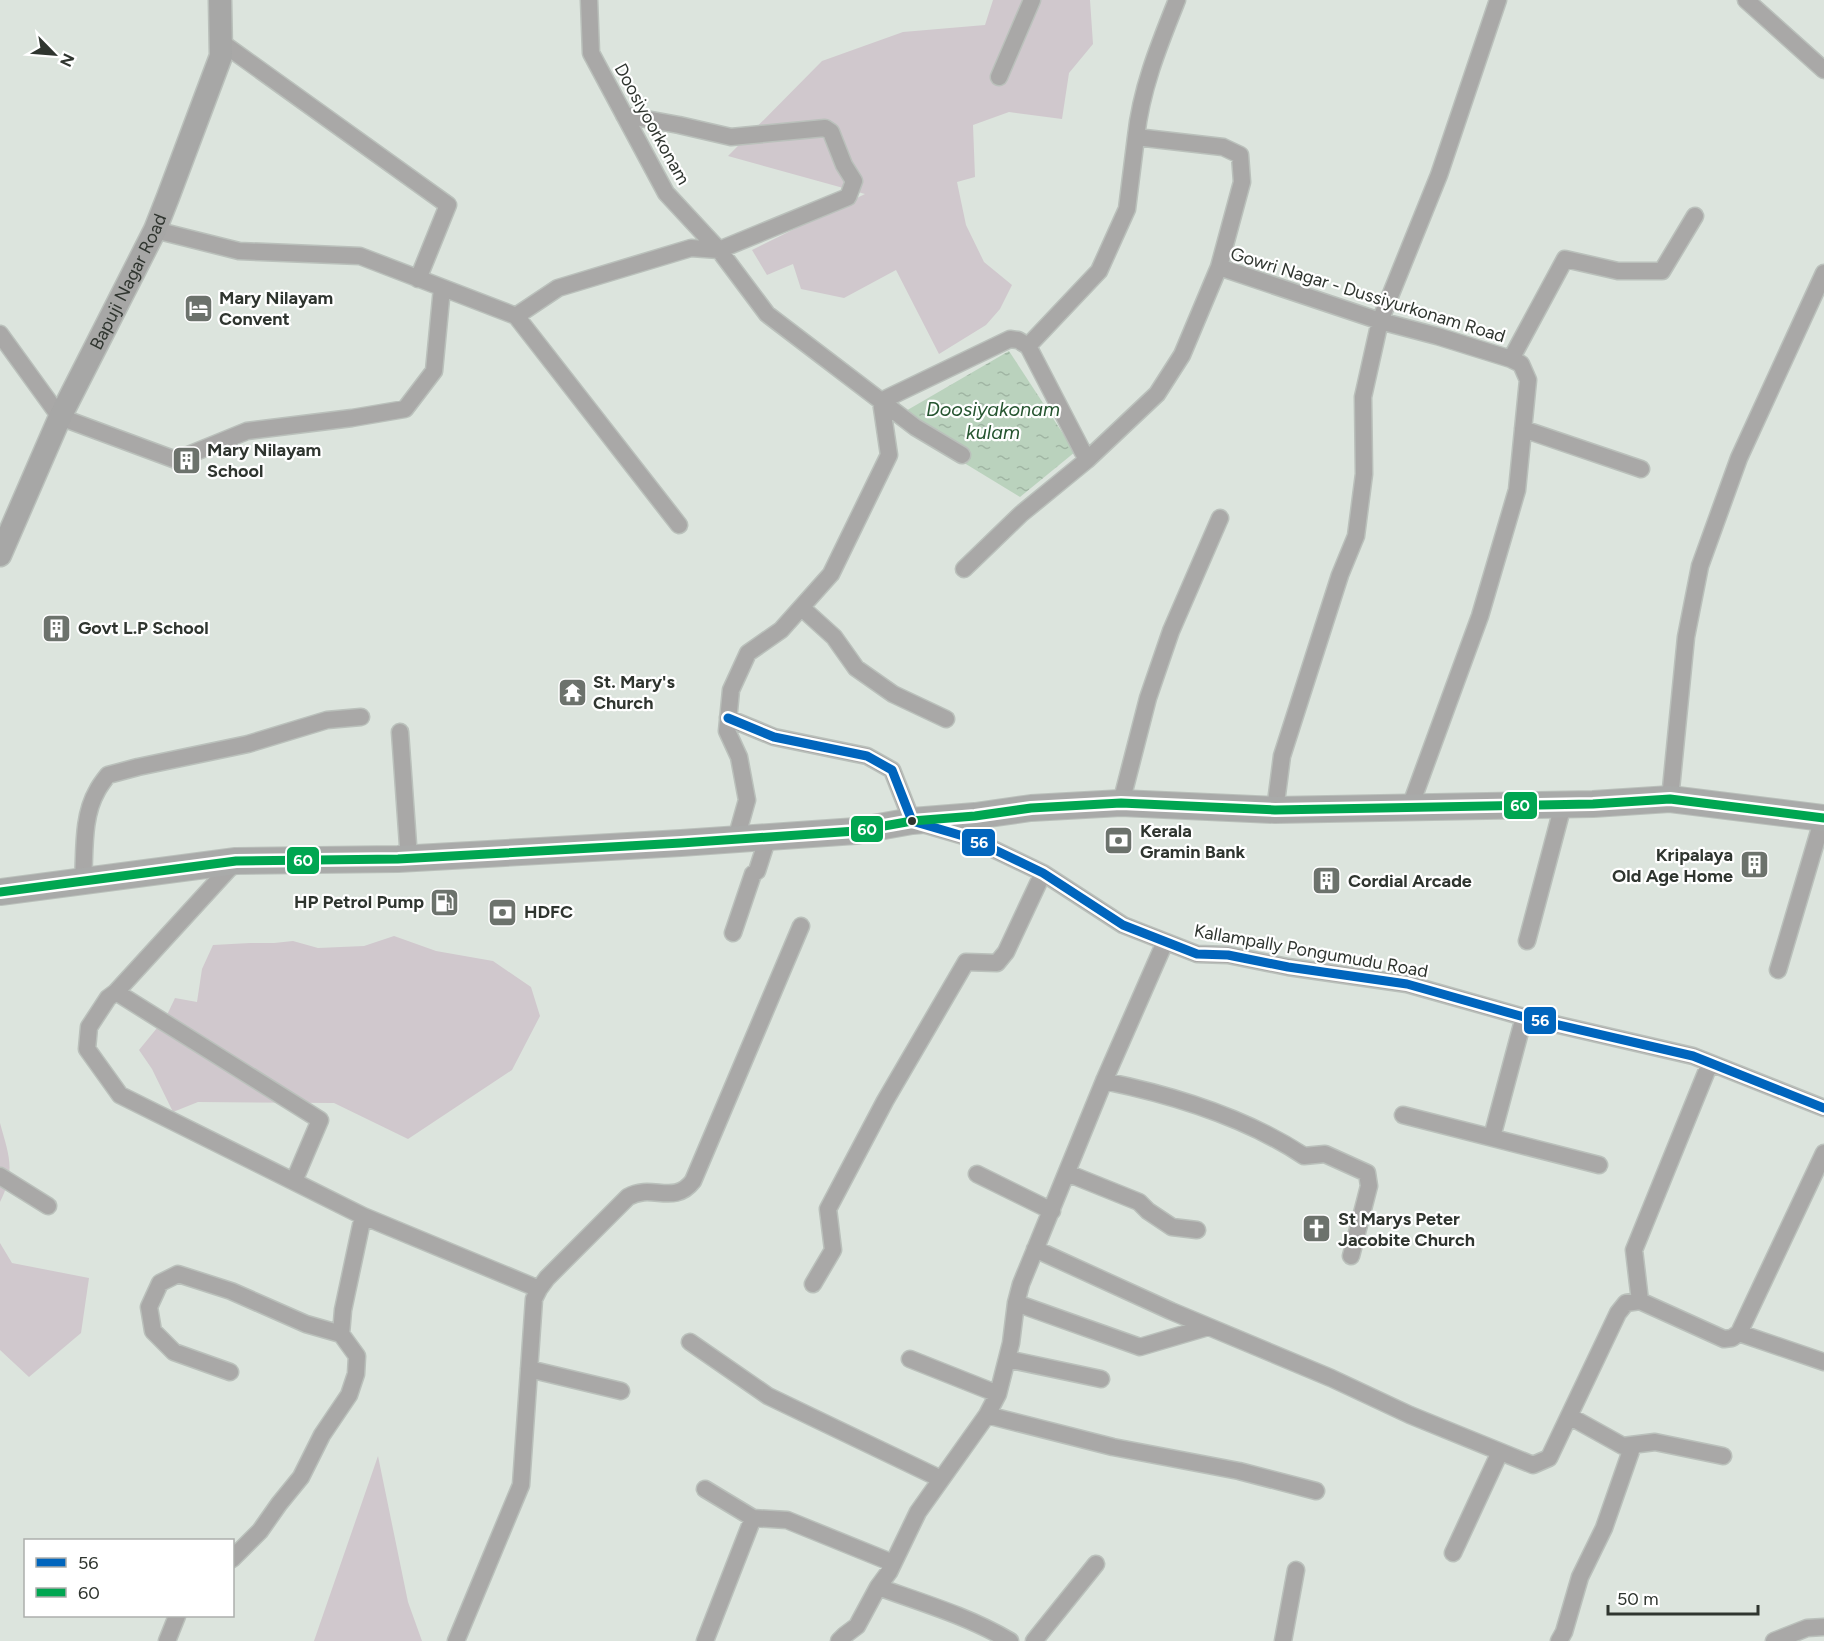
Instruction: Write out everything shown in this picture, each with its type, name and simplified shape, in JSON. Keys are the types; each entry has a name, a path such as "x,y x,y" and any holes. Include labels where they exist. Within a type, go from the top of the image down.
{"main road":[{"path":"0,892 236,861 410,859 768,837 856,831 912,820 975,816 1030,808 1121,803 1275,810 1563,805 1670,799 1823,818"}],"street":[{"name":"Bapuji Nagar Road","path":"0,555 60,417 155,230 221,56 220,0"},
{"name":"Doosiyoorkonam","path":"589,0 591,53 666,193 719,250"},
{"path":"999,77 1032,0"},
{"path":"1028,346 1099,271 1127,209 1138,118 1147,80 1178,0"},
{"path":"1275,810 1282,756 1340,574 1356,536 1364,474 1363,397 1380,321 1438,175 1498,0"},
{"path":"1746,0 1821,61"},
{"path":"221,42 448,205 418,279"},
{"path":"516,316 558,288 691,248 719,250 848,197 854,181 844,165 831,132 825,128 731,137 679,124 624,115"},
{"path":"1136,137 1223,147 1240,155 1242,182 1219,267"},
{"path":"1511,358 1565,259 1618,271 1662,271 1695,216"},
{"path":"155,230 239,251 360,256 516,316 679,525"},
{"path":"719,250 767,314 915,427 962,455"},
{"name":"Gowri Nagar - Dussiyurkonam Road","path":"964,569 1021,514 1087,460 1157,394 1182,355 1219,267 1380,321 1511,358 1521,364 1528,380 1517,490 1480,616 1410,807"},
{"path":"1670,799 1686,637 1700,566 1739,458 1824,273"},
{"path":"0,334 60,417 176,460 248,431 405,409 434,371 442,288"},
{"path":"881,401 1010,339 1018,340 1028,346 1087,460"},
{"path":"736,839 747,800 739,758 727,731 731,690 748,653 782,630 831,574 889,455 881,401"},
{"path":"1523,429 1641,469"},
{"path":"1121,803 1148,698 1163,653 1220,518"},
{"path":"802,608 834,637 856,668 893,694 946,719"},
{"path":"83,881 90,807 96,791 108,775 248,744 327,720 361,717"},
{"path":"728,718 774,737 867,756 892,770 912,820"},
{"path":"400,732 410,859"},
{"path":"1527,941 1563,805"},
{"path":"1778,970 1823,818"},
{"name":"Kallampally Pongumudu Road","path":"912,820 970,838 1043,873 1123,925 1197,954 1228,955 1288,968 1407,984 1524,1017 1693,1056 1824,1108"},
{"path":"733,933 768,837"},
{"path":"236,861 108,998 89,1027 87,1049 120,1095 363,1216 539,1289"},
{"path":"813,1284 833,1250 828,1209 885,1101 966,962 998,963 1006,952 1043,873"},
{"path":"456,1641 521,1485 534,1299 539,1289 628,1197 638,1192 679,1193 693,1181 801,926"},
{"path":"839,1641 857,1626 878,1587 889,1572 918,1512 987,1415 998,1394 1011,1343 1016,1303 1035,1249 1104,1081 1165,942"},
{"path":"116,992 320,1120 294,1181"},
{"path":"1492,1137 1524,1017"},
{"path":"1640,1301 1634,1250 1710,1063"},
{"path":"1104,1081 1153,1091 1281,1141 1304,1156 1325,1154 1367,1173 1370,1186 1351,1256"},
{"path":"1403,1115 1599,1165"},
{"path":"1035,1249 1208,1327 1331,1378 1410,1415 1533,1465 1549,1458 1618,1313 1626,1303 1640,1301 1724,1339 1732,1338 1739,1333 1824,1153"},
{"path":"1067,1173 1139,1202 1172,1227 1197,1230"},
{"path":"977,1174 1052,1211"},
{"path":"0,1176 48,1206"},
{"path":"341,1334 343,1310 363,1216"},
{"path":"230,1372 174,1352 153,1331 149,1306 160,1283 178,1274 231,1291 306,1324 341,1334 357,1356 356,1374 349,1395 322,1435 302,1478 279,1504 260,1531 234,1557"},
{"path":"1016,1303 1140,1347 1208,1327"},
{"path":"1739,1333 1824,1362"},
{"path":"690,1342 768,1396 941,1479"},
{"path":"910,1359 998,1394"},
{"path":"1007,1359 1101,1379"},
{"path":"530,1369 621,1391"},
{"path":"987,1415 1113,1447 1239,1471 1316,1491"},
{"path":"1569,1416 1623,1446 1655,1442 1723,1456"},
{"path":"1559,1641 1564,1632 1580,1577 1604,1528 1633,1445"},
{"path":"1453,1553 1500,1452"},
{"path":"705,1489 753,1518 787,1520 893,1563"},
{"path":"705,1641 753,1518"},
{"path":"1034,1641 1096,1564"},
{"path":"1283,1641 1296,1570"},
{"path":"878,1587 950,1613 1010,1641"},
{"path":"167,1641 177,1617"},
{"path":"1774,1641 1807,1628 1824,1628"}],"shaded area":[{"path":"993,0 1090,0 1093,44 1069,73 1062,119 1009,112 973,125 975,177 957,182 966,225 984,262 1012,285 1000,309 986,325 939,354 896,270 844,298 801,289 793,264 767,275 752,250 865,194 728,156 822,61 903,32 985,25"},
{"path":"394,936 436,951 493,961 531,987 540,1016 512,1070 408,1139 334,1103 198,1102 173,1112 152,1069 139,1050 166,1017 175,998 197,1002 202,969 213,945 293,941 318,948 364,946"},
{"path":"0,1123 8,1154 9,1172 0,1202"},
{"path":"0,1243 12,1263 89,1278 81,1333 29,1377 0,1350"},
{"path":"378,1456 408,1602 422,1641 314,1641"}],"water":[{"name":"Doosiyakonam kulam","path":"1009,351 1075,452 1020,497 892,419"}],"transit line":[{"name":"56","path":"728,718 774,737 867,756 892,770 912,821 970,838 1043,873 1123,925 1197,954 1228,955 1288,967 1407,984 1524,1017 1693,1056 1824,1108"},
{"name":"60","path":"0,892 236,861 398,859 681,843 856,831 912,821 975,816 1031,808 1121,803 1275,810 1593,804 1670,799 1824,818"}],"place":[{"name":"Mary Nilayam Convent","path":"198,308"},
{"name":"Mary Nilayam School","path":"186,460"},
{"name":"Govt L.P School","path":"57,628"},
{"name":"St. Mary's Church","path":"572,692"},
{"name":"Kerala Gramin Bank","path":"1119,841"},
{"name":"Kripalaya Old Age Home","path":"1754,865"},
{"name":"Cordial Arcade","path":"1327,881"},
{"name":"HP Petrol Pump","path":"445,902"},
{"name":"HDFC","path":"503,912"},
{"name":"St Marys Peter Jacobite Church","path":"1317,1229"}]}
